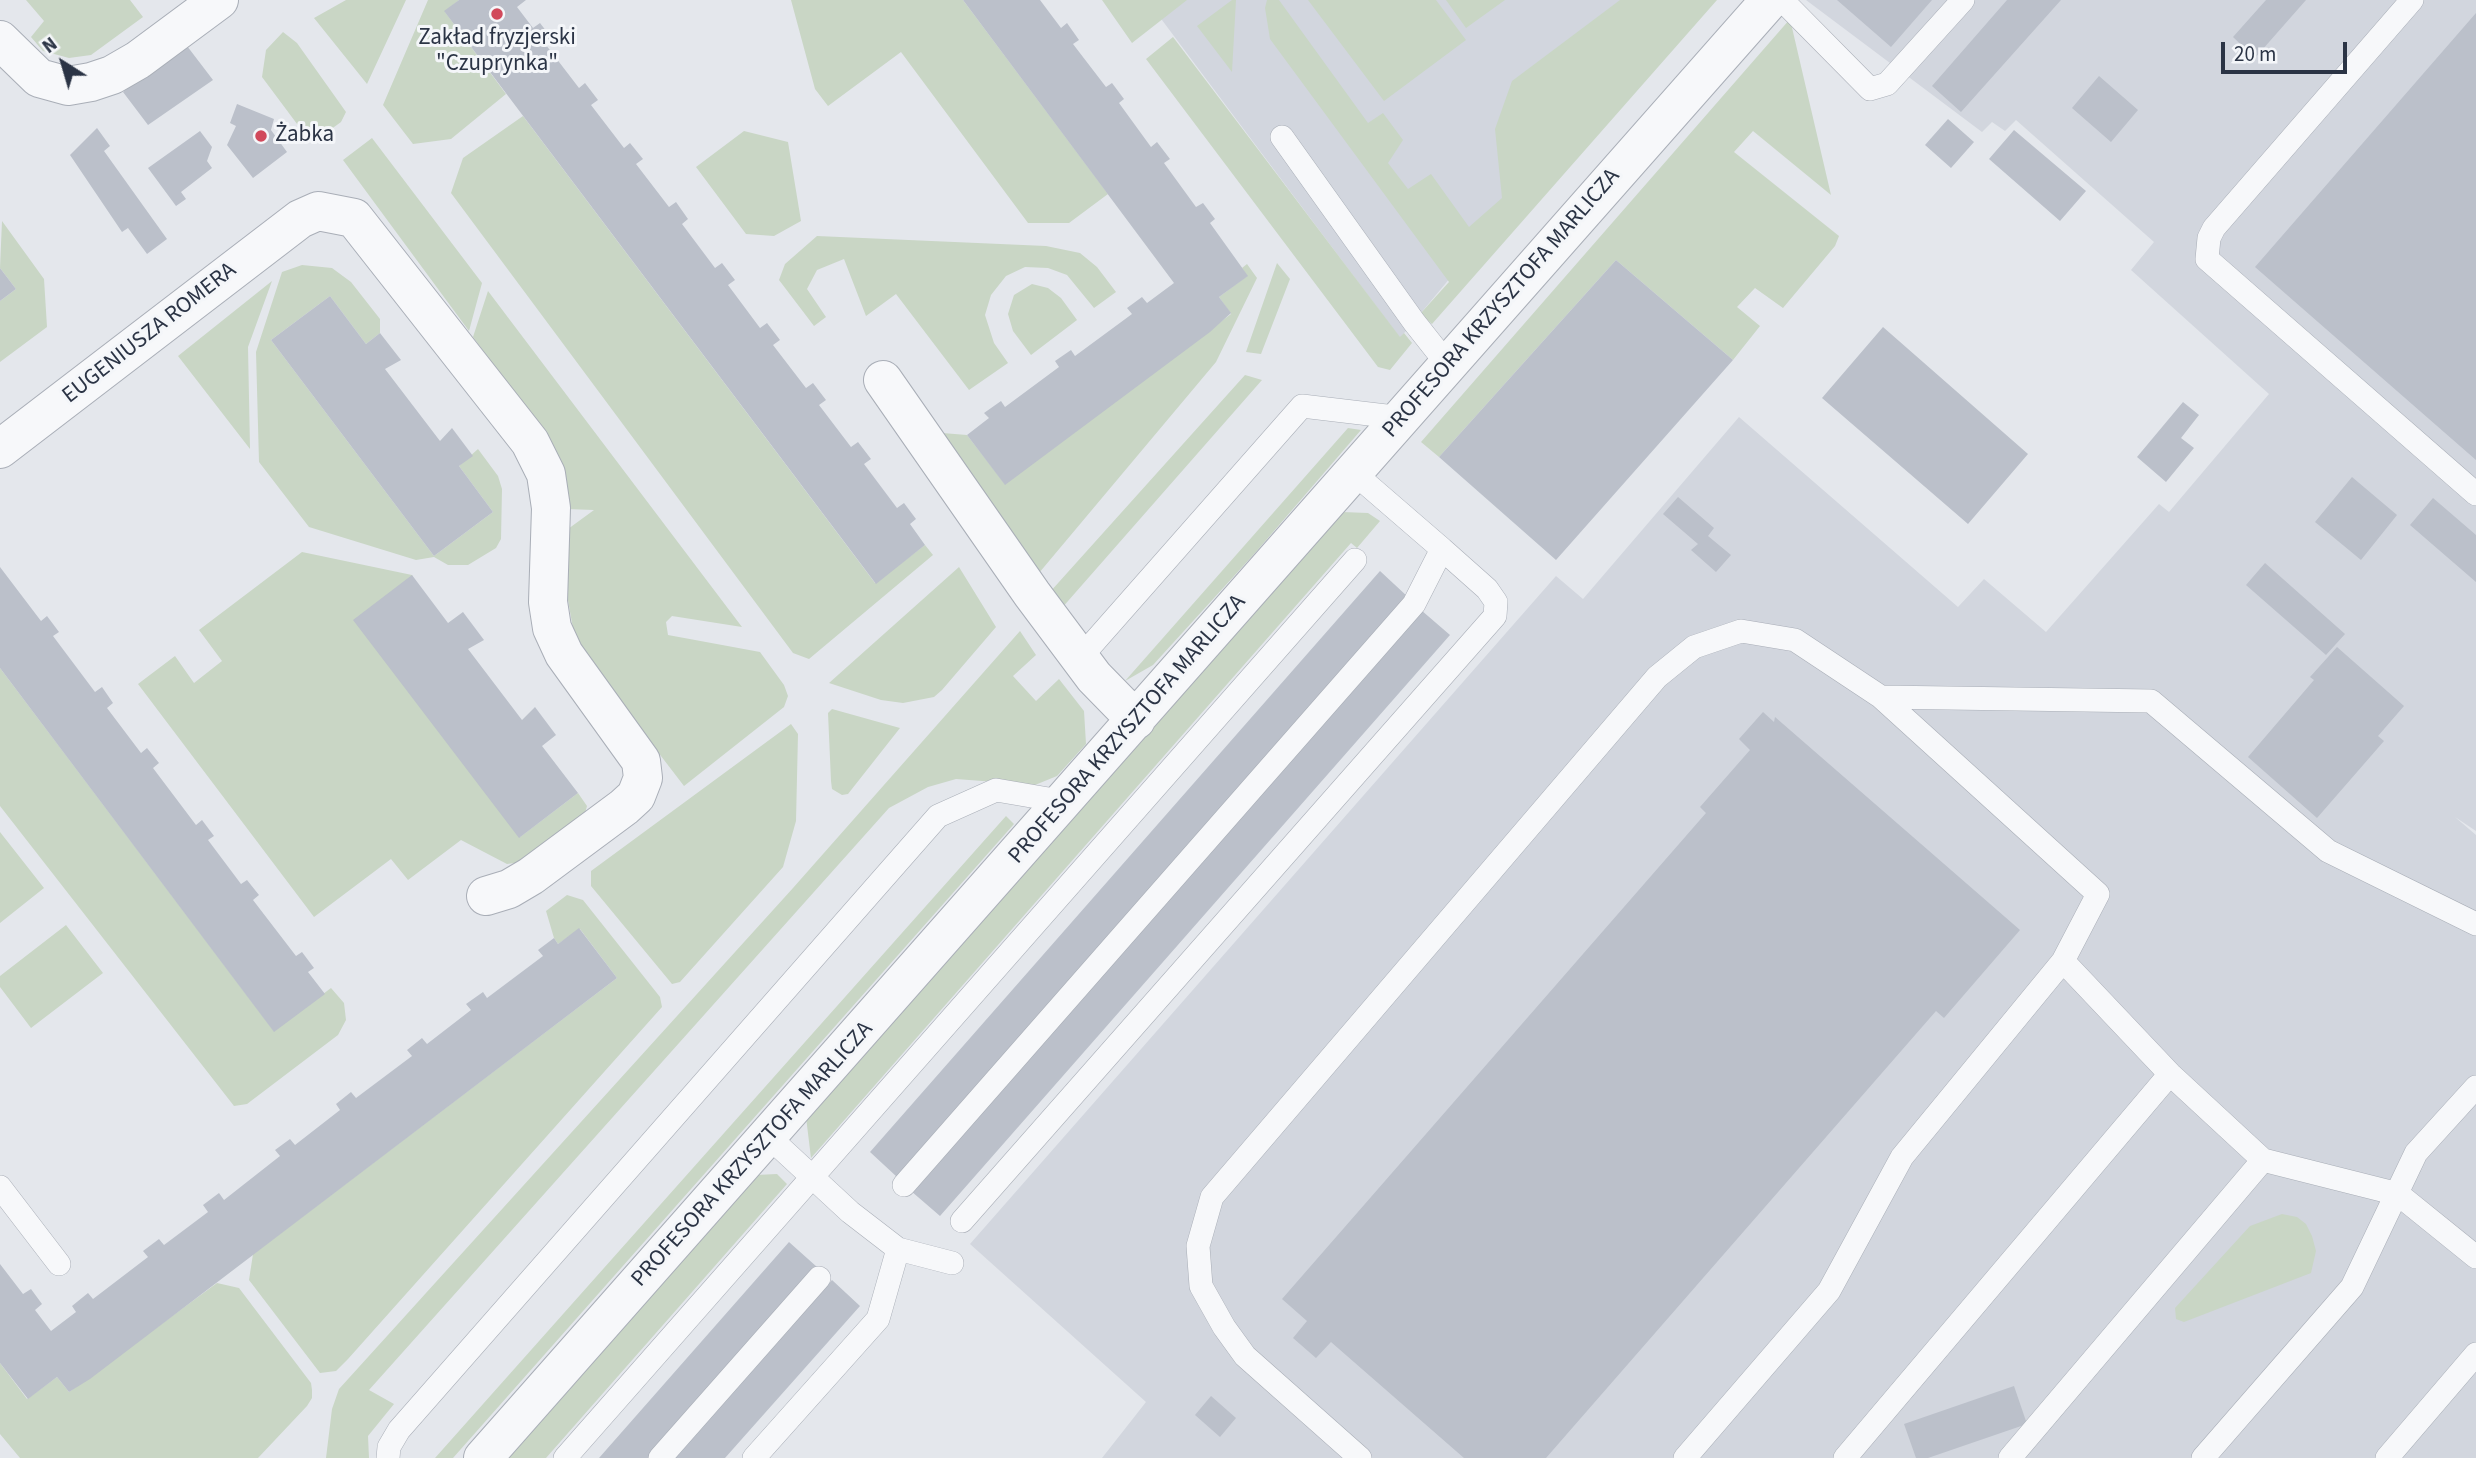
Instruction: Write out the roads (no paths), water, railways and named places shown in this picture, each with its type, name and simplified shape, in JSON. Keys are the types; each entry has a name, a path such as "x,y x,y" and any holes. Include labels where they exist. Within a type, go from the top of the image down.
{"street":[{"path":"0,40 39,78 68,86 112,75 138,60 219,0"},
{"name":"PROFESORA KRZYSZTOFA MARLICZA","path":"484,1458 1066,802 1770,0"},
{"name":"EUGENIUSZA ROMERA","path":"0,449 300,219 318,211 354,218 530,442 546,474 551,509 548,602 552,628 564,654 641,761 643,778 636,796 624,807 531,876 509,889 486,896"},
{"path":"883,380 1080,659 1136,720"}],"lane":[{"path":"1782,0 1870,89 1887,83 1963,0"},
{"path":"2412,0 2214,229 2209,238 2207,259 2476,494"},
{"path":"1282,136 1414,322 1448,365"},
{"path":"1080,659 1302,405 1403,418"},
{"path":"962,1221 1495,616 1496,602 1488,589 1354,473"},
{"path":"904,1185 1414,604 1442,549"},
{"path":"565,1458 814,1179 1355,560"},
{"path":"1360,1458 1245,1356 1224,1327 1201,1286 1198,1246 1212,1197 1657,677 1694,647 1741,631 1795,640 1881,697 2098,894 2063,961 1902,1157 1829,1292 1685,1458"},
{"path":"1881,697 2151,701 2329,851 2476,924"},
{"path":"388,1458 389,1447 399,1430 939,816 996,790 1066,802"},
{"path":"2063,961 2170,1074 2263,1160 2398,1194 2476,1257"},
{"path":"1845,1458 2170,1074"},
{"path":"2203,1458 2352,1287 2416,1153 2476,1087"},
{"path":"769,1137 850,1212 898,1249 952,1263"},
{"path":"2010,1458 2263,1160"},
{"path":"0,1187 59,1264"},
{"path":"754,1458 878,1319 898,1249"},
{"path":"660,1458 819,1278"},
{"path":"2386,1458 2476,1354"}],"place":[{"name":"Zakład fryzjerski \"Czuprynka\"","path":"497,14"},
{"name":"Żabka","path":"261,136"}]}
